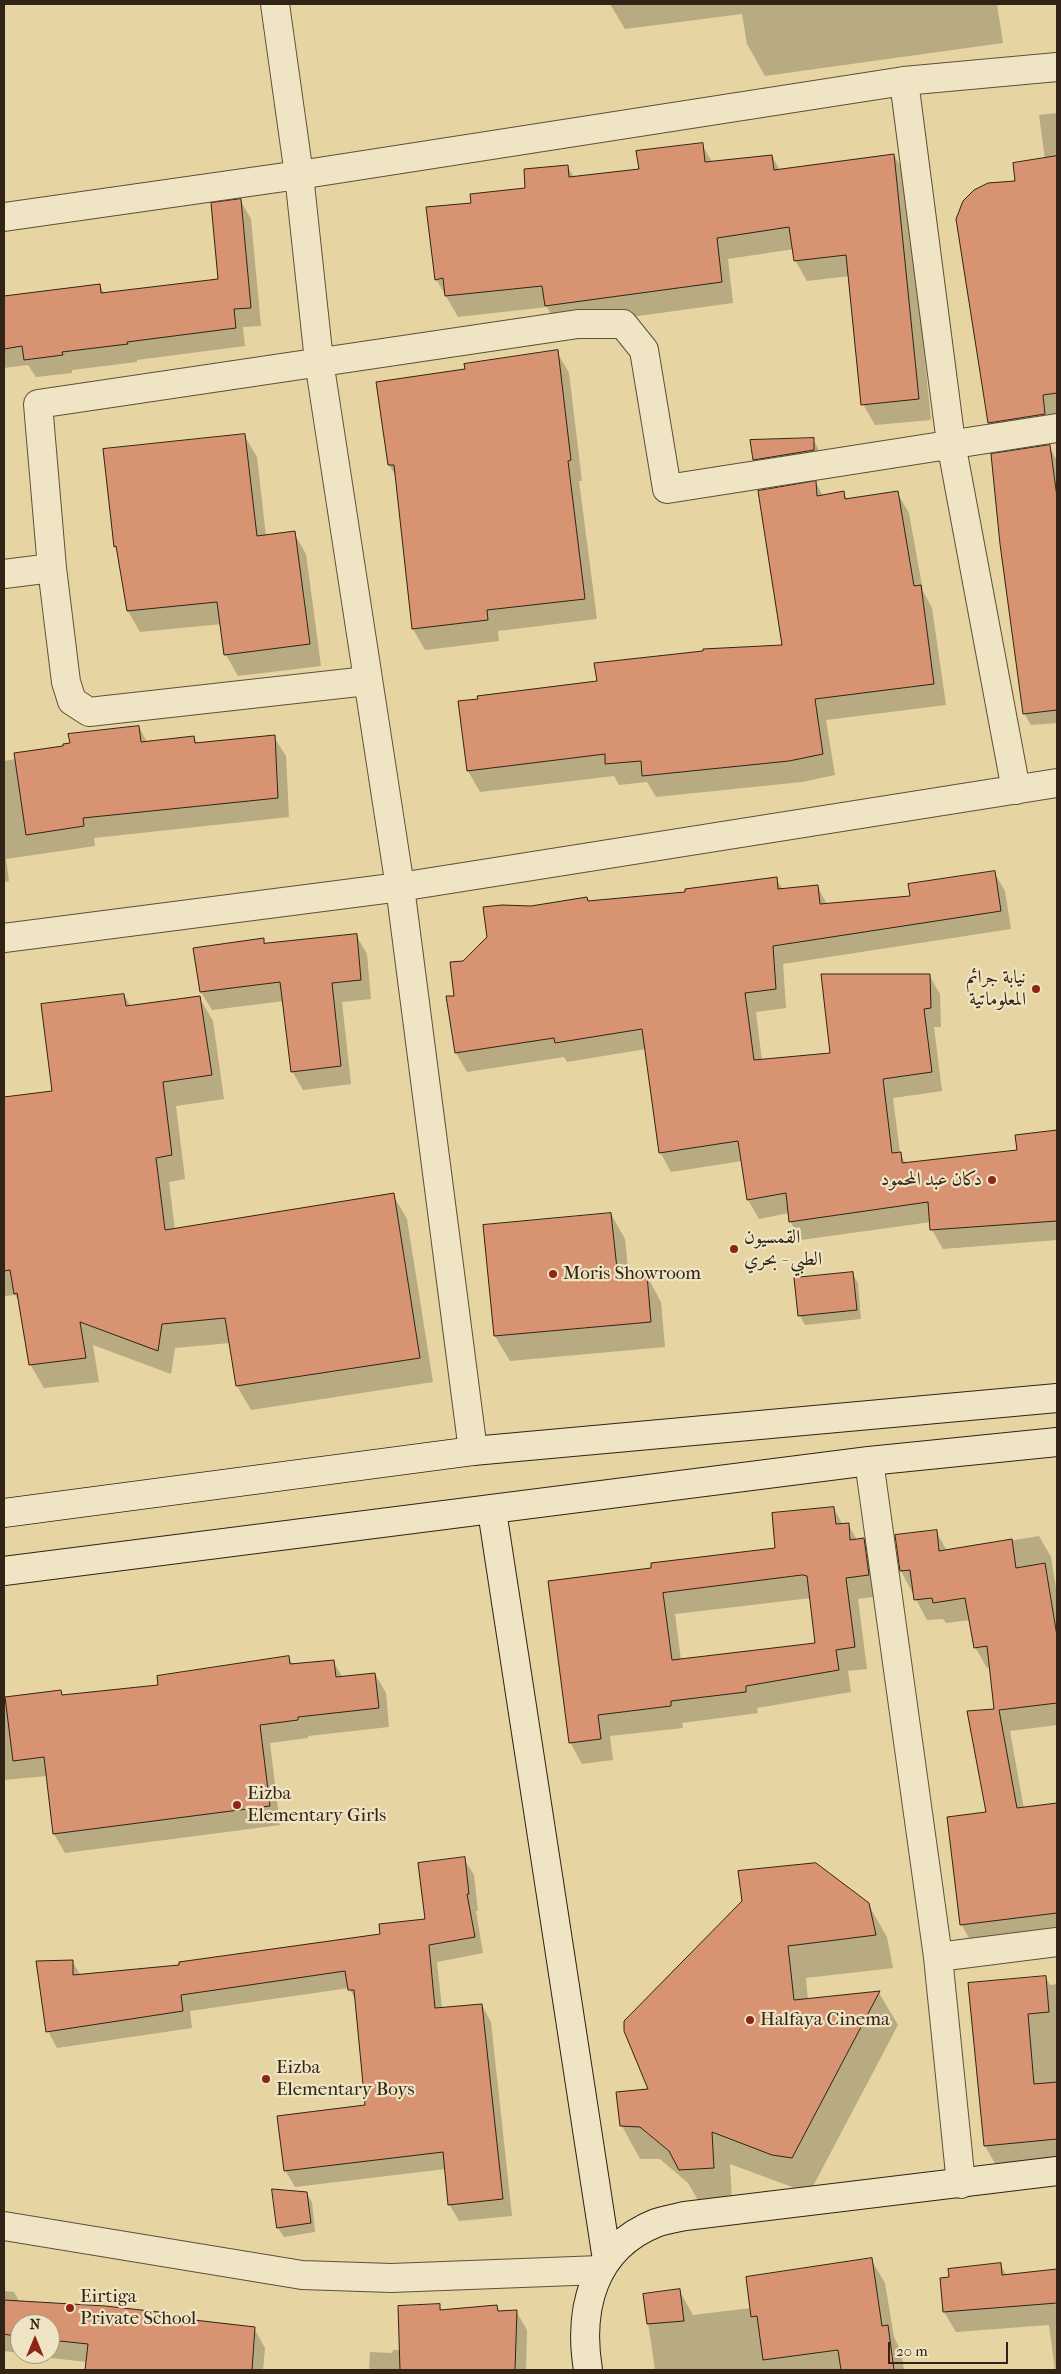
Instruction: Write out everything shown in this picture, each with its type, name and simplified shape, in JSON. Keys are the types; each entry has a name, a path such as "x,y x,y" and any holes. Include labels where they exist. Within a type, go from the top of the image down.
{"street":[{"path":"275,4 298,175 319,361 400,887 473,1452"},
{"path":"4,217 298,175 904,81 1057,67"},
{"path":"904,81 951,444 1016,790"},
{"path":"367,681 89,712 72,701 66,682 52,568 38,404 578,324 623,324 644,350 667,489 1057,428"},
{"path":"4,574 52,568"},
{"path":"4,938 400,887 1057,783"},
{"path":"4,1513 473,1452 1057,1398"},
{"path":"4,1571 492,1511 868,1462 1057,1442"},
{"path":"868,1462 938,1957 961,2184"},
{"path":"492,1511 604,2265"},
{"path":"938,1957 1057,1942"},
{"path":"588,2370 585,2315 590,2292 604,2265 629,2238 656,2223 685,2216 1057,2171"},
{"path":"4,2226 302,2274 391,2278 604,2265"}],"building":[{"path":"703,143 705,162 772,155 774,170 894,154 919,399 861,405 846,255 794,261 789,227 717,238 722,282 545,306 542,286 445,296 443,278 435,280 426,207 471,203 470,194 525,188 524,169 568,165 569,177 639,169 636,151"},
{"path":"1057,156 1057,393 1043,395 1045,414 988,423 956,219 963,201 974,190 988,183 1015,181 1013,163"},
{"path":"241,199 251,308 234,309 236,328 127,342 128,344 62,352 63,355 24,360 22,346 4,349 4,296 100,284 101,293 218,279 211,203"},
{"path":"558,350 571,460 568,461 585,599 487,610 488,620 412,629 394,465 388,465 376,382 465,369 464,364"},
{"path":"245,434 257,536 295,531 310,644 224,655 217,602 127,611 116,546 114,547 103,449"},
{"path":"814,438 814,450 753,460 750,440"},
{"path":"1050,445 1057,497 1057,710 1023,714 1000,544 991,454"},
{"path":"816,481 817,496 844,491 845,499 898,491 914,586 921,585 934,684 815,699 823,754 789,761 642,776 641,761 605,764 605,754 467,771 458,701 478,699 477,696 597,681 594,663 703,651 703,649 782,645 758,491"},
{"path":"139,726 141,742 194,736 195,743 275,735 278,798 83,818 84,826 26,835 14,753 63,746 63,744 70,743 68,734"},
{"path":"995,871 1001,911 773,946 776,989 745,993 754,1060 830,1053 821,974 930,974 931,1008 924,1009 932,1072 883,1079 892,1153 901,1152 902,1163 1017,1150 1015,1135 1057,1130 1057,1221 930,1230 928,1202 789,1222 786,1193 747,1200 738,1141 659,1153 642,1029 555,1043 554,1038 455,1053 446,996 454,996 450,962 463,961 487,937 483,907 502,905 531,906 587,897 588,901 685,892 685,889 777,877 778,889 818,885 820,904 910,896 908,884"},
{"path":"357,934 361,980 332,983 341,1066 291,1072 280,982 200,992 193,948 264,938 264,943"},
{"path":"124,994 126,1006 200,996 212,1075 163,1082 172,1155 156,1158 165,1230 394,1193 420,1358 236,1386 225,1318 162,1324 158,1351 80,1322 86,1358 29,1365 17,1293 14,1294 10,1270 4,1271 4,1097 52,1091 41,1004"},
{"name":"Moris Showroom","path":"611,1213 618,1278 647,1275 651,1322 494,1336 483,1225"},
{"path":"853,1272 857,1310 798,1316 794,1278"},
{"path":"834,1507 836,1524 849,1523 850,1540 864,1538 869,1575 846,1578 855,1647 836,1650 839,1670 746,1686 746,1692 671,1701 671,1706 598,1715 601,1739 569,1743 548,1581 651,1568 651,1563 775,1548 772,1513","holes":["807,1576 815,1643 672,1660 663,1593"]},
{"path":"937,1530 939,1551 1012,1539 1016,1568 1045,1563 1057,1636 1057,1703 999,1710 1017,1808 1057,1803 1057,1913 960,1925 947,1817 986,1812 967,1711 994,1709 987,1646 974,1648 965,1598 933,1603 932,1598 914,1600 910,1570 900,1571 895,1535"},
{"path":"289,1656 290,1664 334,1660 336,1677 375,1673 379,1708 298,1717 298,1720 260,1725 270,1806 53,1834 44,1757 13,1761 5,1697 61,1690 62,1695 158,1685 157,1676"},
{"path":"465,1857 469,1894 467,1894 475,1937 429,1945 435,2008 482,2004 503,2199 448,2205 443,2152 284,2171 277,2116 365,2105 354,1990 348,1990 345,1971 181,1995 183,2011 46,2032 36,1961 73,1960 73,1975 179,1965 179,1962 380,1934 379,1924 425,1919 418,1863"},
{"path":"816,1863 869,1903 876,1935 788,1946 794,2000 880,1991 792,2158 772,2155 712,2132 714,2168 679,2170 669,2151 640,2127 620,2126 616,2092 648,2089 624,2031 624,2021 742,1901 738,1871"},
{"path":"1046,1976 1049,2012 1028,2014 1034,2084 1057,2082 1057,2139 984,2146 968,1983"},
{"path":"272,2189 307,2192 311,2223 277,2228"},
{"path":"872,2258 882,2326 888,2325 894,2370 841,2370 838,2350 763,2360 757,2316 751,2317 746,2277"},
{"path":"1001,2263 1002,2275 1057,2269 1057,2303 943,2312 940,2278 949,2277 948,2269"},
{"path":"680,2289 684,2321 647,2324 643,2294"},
{"path":"4,2300 105,2306 168,2313 168,2317 255,2327 252,2370 85,2370 88,2344 60,2341 60,2314 10,2314 10,2335 4,2334"},
{"path":"440,2304 440,2310 497,2305 498,2311 517,2310 515,2370 400,2370 398,2306"}],"place":[{"name":"نيابة جرائم المعلوماتية","path":"1036,989"},
{"name":"دكان عبد المحمود","path":"992,1180"},
{"name":"القمسيون الطبي - بحري","path":"734,1249"},
{"name":"Moris Showroom","path":"553,1274"},
{"name":"Eizba Elementary Girls","path":"237,1805"},
{"name":"Halfaya Cinema","path":"750,2020"},
{"name":"Eizba Elementary Boys","path":"266,2079"},
{"name":"Eirtiga Private School","path":"70,2308"}]}
